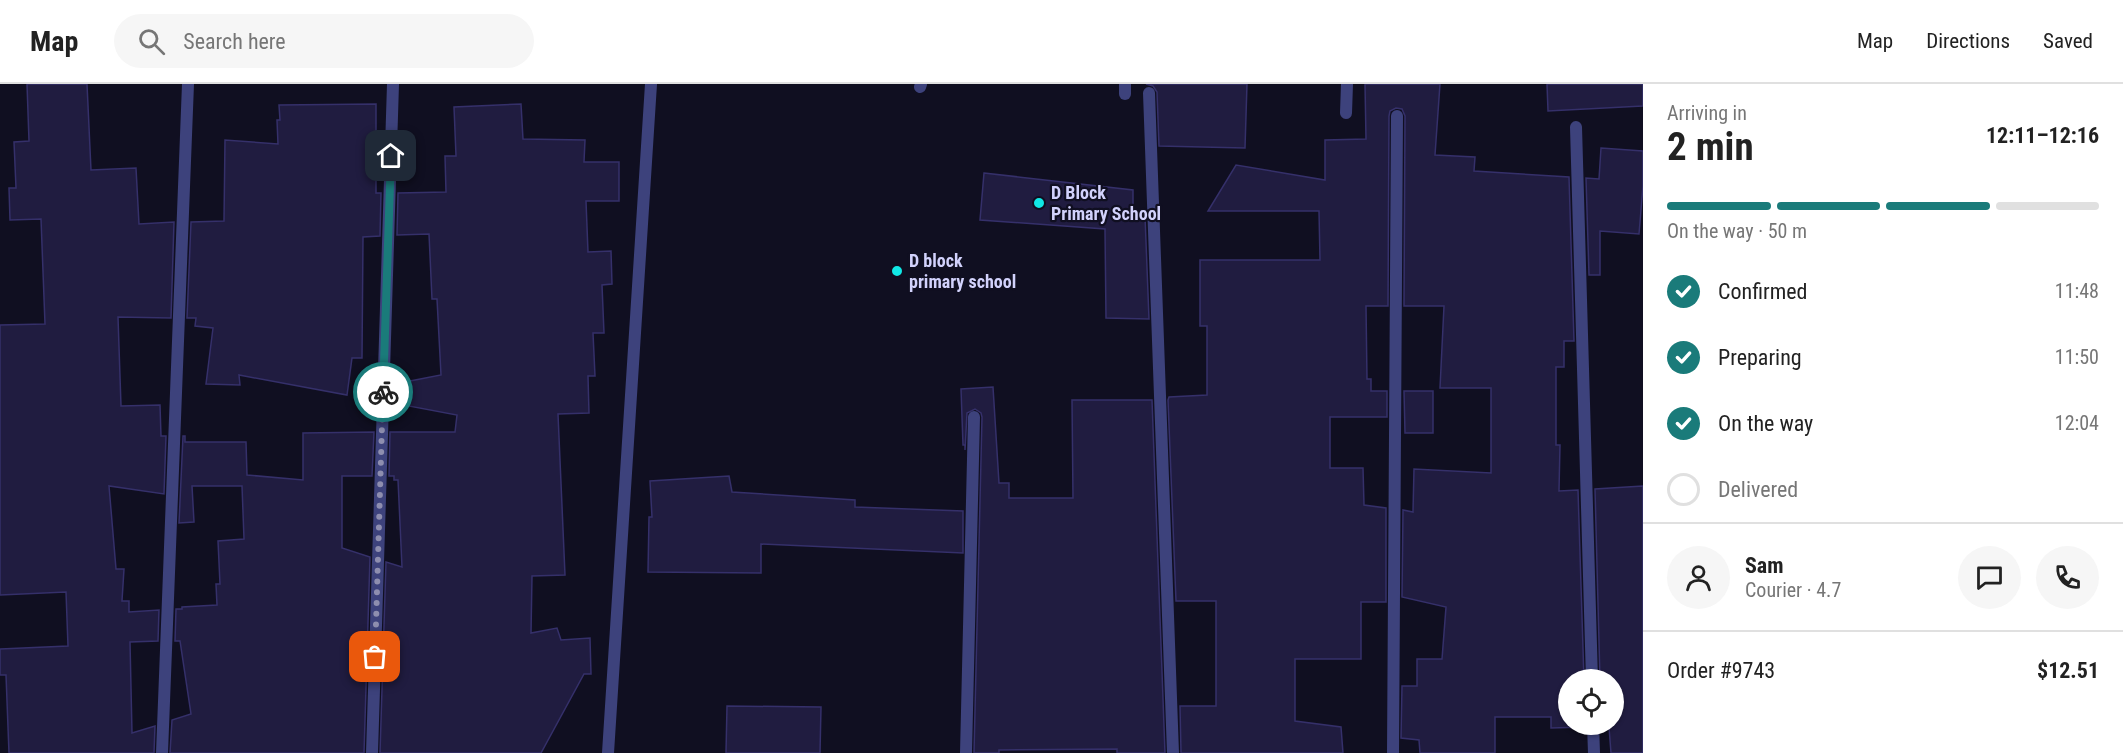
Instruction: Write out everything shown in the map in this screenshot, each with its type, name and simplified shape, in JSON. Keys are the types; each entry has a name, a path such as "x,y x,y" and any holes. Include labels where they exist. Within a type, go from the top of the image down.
{"street":[{"path":"162,753 188,84"},
{"path":"372,753 393,84"},
{"path":"608,753 651,84"},
{"path":"1346,113 1347,84"},
{"path":"1149,93 1173,753"},
{"path":"1393,753 1397,116"},
{"path":"1576,127 1592,669"},
{"path":"966,753 974,417"},
{"path":"1593,735 1594,753"}],"building":[{"path":"27,84 87,84 91,170 136,168 139,224 174,222 171,318 118,317 121,406 160,405 161,436 166,436 164,494 109,486 116,569 124,569 122,601 129,601 129,612 159,610 158,641 130,642 132,733 155,726 154,753 9,753 6,675 0,675 0,649 68,646 66,592 0,595 0,325 45,324 41,219 10,220 9,188 16,188 14,142 29,141"},
{"path":"1146,84 1247,84 1245,148 1159,146 1157,92 1153,86"},
{"path":"1365,84 1440,84 1435,155 1475,157 1474,171 1569,177 1574,341 1564,341 1564,367 1556,367 1556,445 1560,445 1559,491 1578,490 1584,669 1558,669 1558,728 1551,728 1551,717 1495,717 1495,753 1420,753 1419,740 1401,738 1402,686 1417,686 1417,659 1442,659 1446,607 1402,597 1403,510 1413,512 1414,469 1491,473 1491,388 1440,388 1444,306 1404,306 1405,116 1402,109 1396,108 1390,111 1389,116 1388,306 1366,306 1367,379 1371,379 1371,391 1387,391 1387,417 1330,417 1330,468 1363,468 1364,505 1386,508 1386,602 1361,602 1361,659 1295,659 1295,721 1341,727 1343,753 1181,753 1180,706 1216,706 1216,601 1176,601 1168,400 1169,397 1207,395 1207,326 1200,326 1200,260 1320,260 1319,211 1208,211 1236,165 1325,180 1325,140 1366,139"},
{"path":"1547,84 1643,84 1643,106 1548,111"},
{"path":"376,104 376,193 381,193 380,236 363,237 362,358 352,358 347,395 239,375 240,385 206,384 213,328 195,326 196,318 187,318 191,222 224,221 225,140 278,144 279,105"},
{"path":"521,104 523,139 585,140 584,162 619,162 619,201 586,201 588,252 611,251 612,284 602,285 604,333 593,333 595,376 588,376 589,413 558,414 565,575 532,576 531,633 557,628 561,640 590,638 591,674 584,674 541,753 380,753 386,562 402,567 398,480 394,480 394,476 389,476 390,432 455,432 457,415 398,404 400,383 441,375 437,299 432,299 429,234 397,235 398,193 446,192 445,156 456,156 454,107"},
{"path":"1601,148 1643,151 1639,234 1600,231 1600,275 1589,275 1586,178 1599,179"},
{"path":"984,173 1133,190 1133,216 1145,216 1149,319 1106,318 1105,229 980,220"},
{"path":"993,387 999,483 1009,483 1009,498 1073,498 1072,400 1152,400 1165,753 1117,753 1117,749 999,750 999,753 974,753 982,417 981,413 975,409 967,413 965,450 961,389"},
{"path":"1404,391 1433,391 1433,433 1405,433"},
{"path":"374,432 372,476 342,476 342,548 370,557 364,753 170,753 172,720 191,714 180,641 175,641 176,609 217,605 216,584 220,584 218,541 244,539 242,486 192,486 194,522 179,523 183,436 185,436 185,442 246,442 247,475 303,480 303,433"},
{"path":"729,476 732,492 855,500 855,507 963,511 963,553 761,544 761,573 648,572 649,517 652,517 650,481"},
{"path":"1643,486 1643,753 1611,753 1610,735 1624,735 1624,669 1600,669 1595,489"},
{"path":"727,706 821,707 820,753 726,753"}],"way so far":[{"path":"375,657 383,392"}],"place":[{"name":"D Block Primary School","path":"1039,203"},
{"name":"D block primary school","path":"897,271"}],"route":[{"path":"383,392 391,156"}]}
